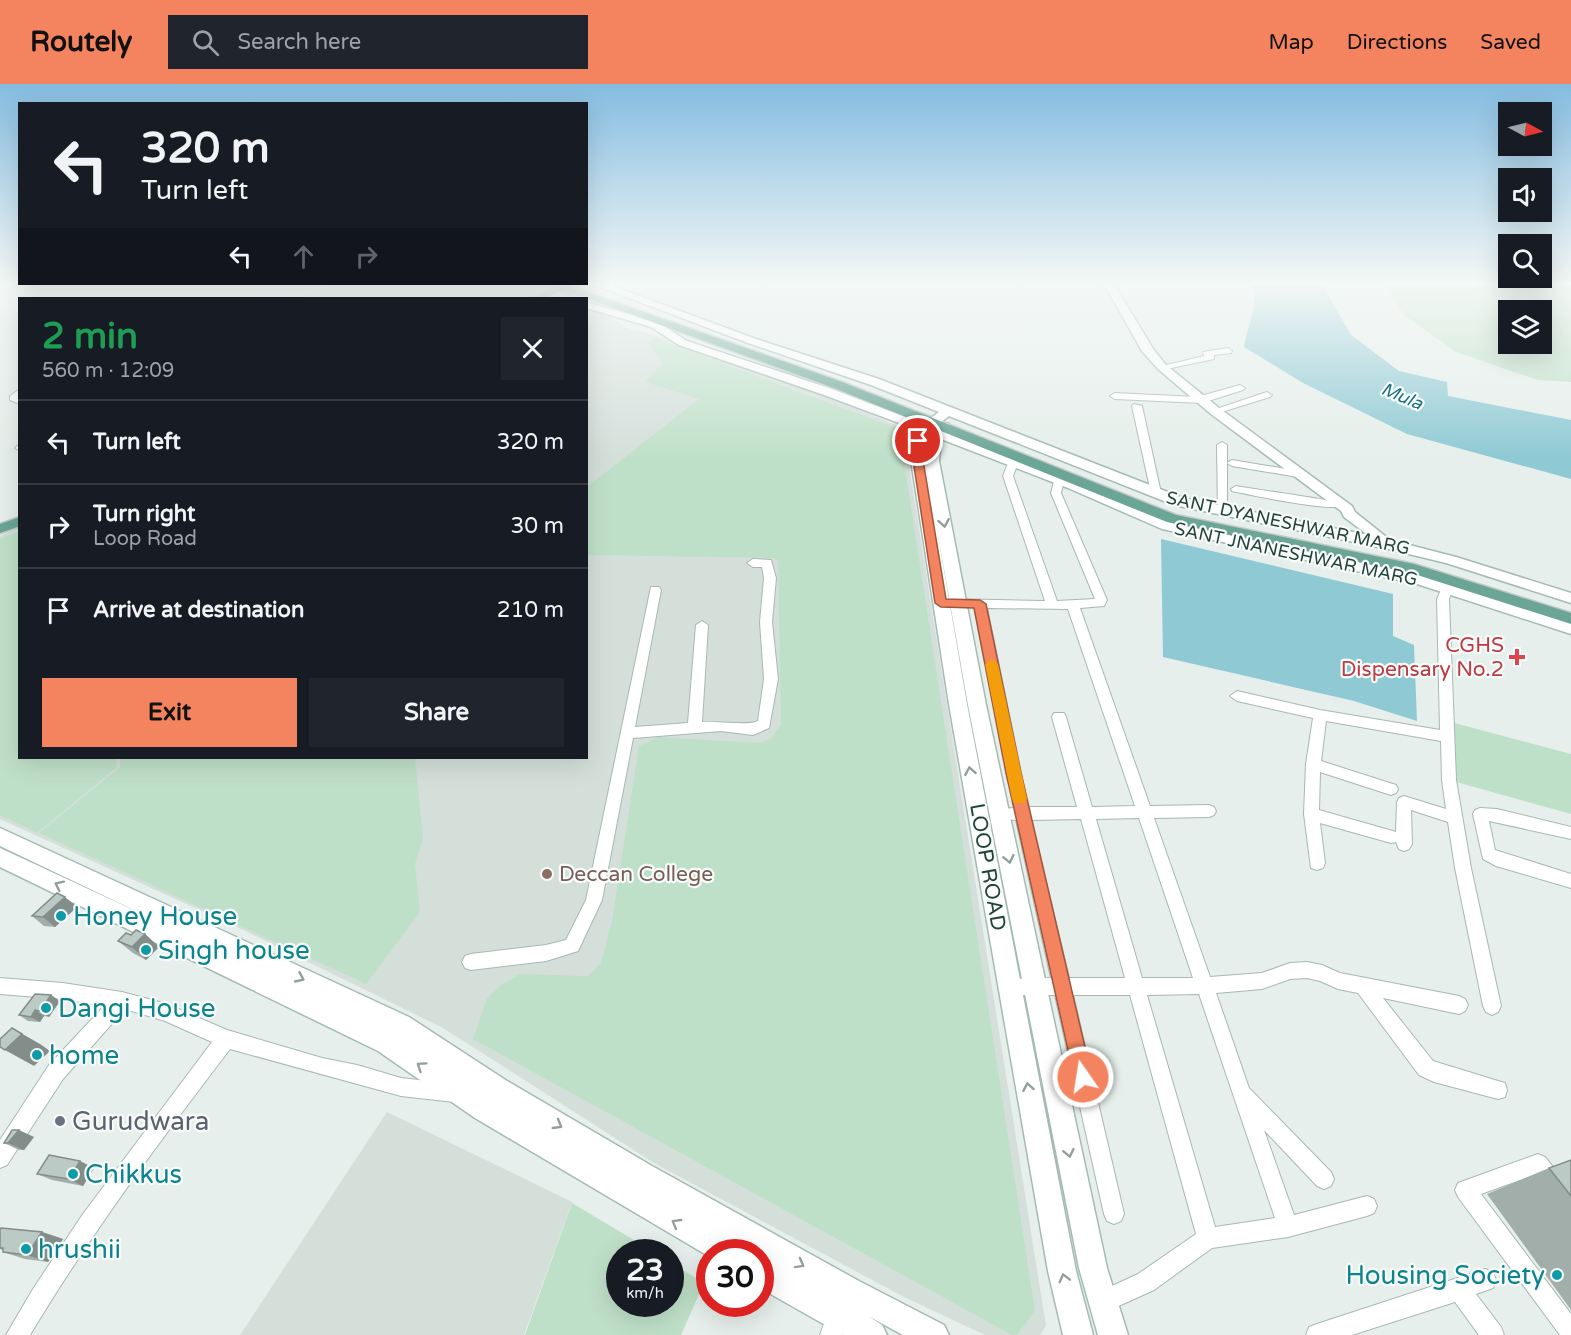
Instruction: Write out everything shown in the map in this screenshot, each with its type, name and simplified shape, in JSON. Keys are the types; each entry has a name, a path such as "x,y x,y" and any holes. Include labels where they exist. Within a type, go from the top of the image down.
{"main road":[{"name":"SANT DYANESHWAR MARG","path":"709,342 941,422 1176,511 1410,554"},
{"name":"SANT DYANESHWAR MARG","path":"729,342 845,380 1172,519 1571,609"},
{"path":"0,517 18,510"},
{"path":"0,529 18,522"},
{"name":"SANT DYANESHWAR MARG","path":"1431,577 1571,619"}],"street":[{"name":"SANT JNANESHWAR MARG","path":"756,342 854,374 1013,463 1150,519 1182,530 1431,577 1571,628"},
{"path":"1143,342 1166,370 1215,411 1347,510 1388,544 1410,554"},
{"path":"1166,370 1211,358 1206,354 1223,351"},
{"path":"1166,370 1207,368"},
{"path":"1115,396 1201,399 1240,388"},
{"path":"1215,411 1267,395"},
{"path":"1137,406 1156,493"},
{"name":"SANT JNANESHWAR MARG","path":"941,422 1185,503 1388,544"},
{"name":"LOOP ROAD","path":"941,422 932,442 932,461 950,603 1010,987 1062,1271 1078,1335"},
{"path":"1222,445 1222,510"},
{"path":"1013,463 1008,476 1052,604"},
{"path":"1232,463 1298,474"},
{"path":"1282,471 1285,478 1309,481"},
{"path":"950,603 1073,605 1096,604 1101,600 1056,493 1059,480"},
{"path":"1236,489 1356,511 1410,554 1416,565 1431,577 1443,599 1449,780 1463,868 1492,1006"},
{"path":"1347,510 1356,537"},
{"name":"SANT JNANESHWAR MARG","path":"1410,554 1451,560 1571,598"},
{"path":"627,733 721,726 753,730 764,724 771,680 766,622 770,578 767,563 753,563"},
{"path":"471,962 546,953 572,946 594,900 655,590"},
{"name":"LOOP ROAD","path":"950,603 999,814 1093,1268 1113,1335"},
{"path":"980,604 1023,813 1114,1214"},
{"path":"1073,605 1288,1227"},
{"path":"695,728 702,625"},
{"path":"1237,696 1320,715 1448,737"},
{"path":"1317,863 1311,813 1313,764 1320,715"},
{"path":"1059,717 1134,986 1208,1238"},
{"path":"1313,764 1391,789"},
{"path":"1311,813 1398,841 1404,802 1455,818"},
{"path":"999,814 1209,811"},
{"path":"1571,833 1497,815 1480,814 1488,854 1496,860 1571,880"},
{"path":"0,837 401,1025 510,1111 707,1239"},
{"path":"0,857 387,1042 463,1095"},
{"path":"1010,987 1204,986 1262,981 1290,971 1307,970 1322,973 1338,981 1460,1005"},
{"path":"0,986 63,991 122,1000 167,1013 226,1039 401,1087 463,1095 510,1111 643,1175 872,1335"},
{"path":"1363,986 1426,1068 1434,1074 1498,1090"},
{"path":"0,1158 56,1072 122,1000"},
{"path":"17,1335 56,1270 103,1203 151,1136 226,1039"},
{"path":"1241,1091 1324,1179"},
{"path":"1571,1205 1538,1164 1465,1190 1571,1332"},
{"path":"1102,1302 1146,1282 1208,1238 1288,1227 1367,1206"},
{"path":"774,1279 839,1314 934,1335"},
{"path":"1317,1335 1485,1280"},
{"path":"1460,1290 1493,1335"}],"shaded area":[{"name":"Deccan College","path":"588,342 674,342 842,403 903,428 1046,1326 1040,1335 985,1335 904,1297 654,1163 443,1028 239,928 0,819 0,536 18,527 18,759 588,759"},
{"path":"387,1112 572,1202 524,1335 240,1335"}],"green space":[{"path":"667,342 899,429 1035,1311 1017,1335 1012,1335 473,1039 487,998 501,985 520,974 588,976 601,963 612,921 639,746 658,737 757,743 771,739 781,724 778,561 773,558 588,555 588,486 699,399 645,382 663,363 648,343"},
{"path":"1442,342 1498,342 1498,354 1552,354 1552,342 1571,342 1571,382 1538,380 1456,352"},
{"path":"18,531 18,759 116,759 117,767 37,833 0,815 0,539"},
{"path":"1447,721 1571,754 1571,814 1449,780"},
{"path":"120,759 415,759 423,839 415,864 420,912 366,984 39,833 120,767"},
{"path":"572,1203 632,1239 606,1239 606,1317 684,1317 684,1271 696,1278 696,1301 681,1335 525,1335"}],"water":[{"name":"Mula","path":"1245,342 1361,342 1399,371 1447,382 1448,396 1571,420 1571,479 1407,434 1303,383 1244,347"},
{"path":"1161,539 1393,594 1393,636 1414,645 1417,721 1354,701 1163,657"}],"building":[{"path":"57,893 65,897 43,917 32,916"},
{"path":"136,930 145,934 132,947 118,941 126,933 131,935"},
{"path":"35,994 51,995 40,1011 35,1010 31,1017 19,1015"},
{"path":"12,1028 22,1034 5,1050 0,1047 0,1039"},
{"path":"12,1130 19,1130 8,1143 4,1143"},
{"path":"49,1155 80,1161 69,1179 37,1174"},
{"path":"1571,1160 1571,1196 1549,1168"},
{"path":"1,1228 42,1232 27,1255 3,1252 3,1248 0,1248"}],"slow traffic":[{"path":"992,664 1020,799"}],"place":[{"name":"CGHS Dispensary No.2","path":"1517,657"},
{"name":"Deccan College","path":"547,874"},
{"name":"Honey House","path":"61,916"},
{"name":"Singh house","path":"146,950"},
{"name":"Dangi House","path":"46,1008"},
{"name":"home","path":"37,1055"},
{"name":"Gurudwara","path":"60,1121"},
{"name":"Chikkus","path":"73,1174"},
{"name":"hrushii","path":"26,1249"},
{"name":"Housing Society","path":"1557,1275"}],"route":[{"path":"918,441 918,460 941,603 980,604 1013,773 1083,1077"}]}
